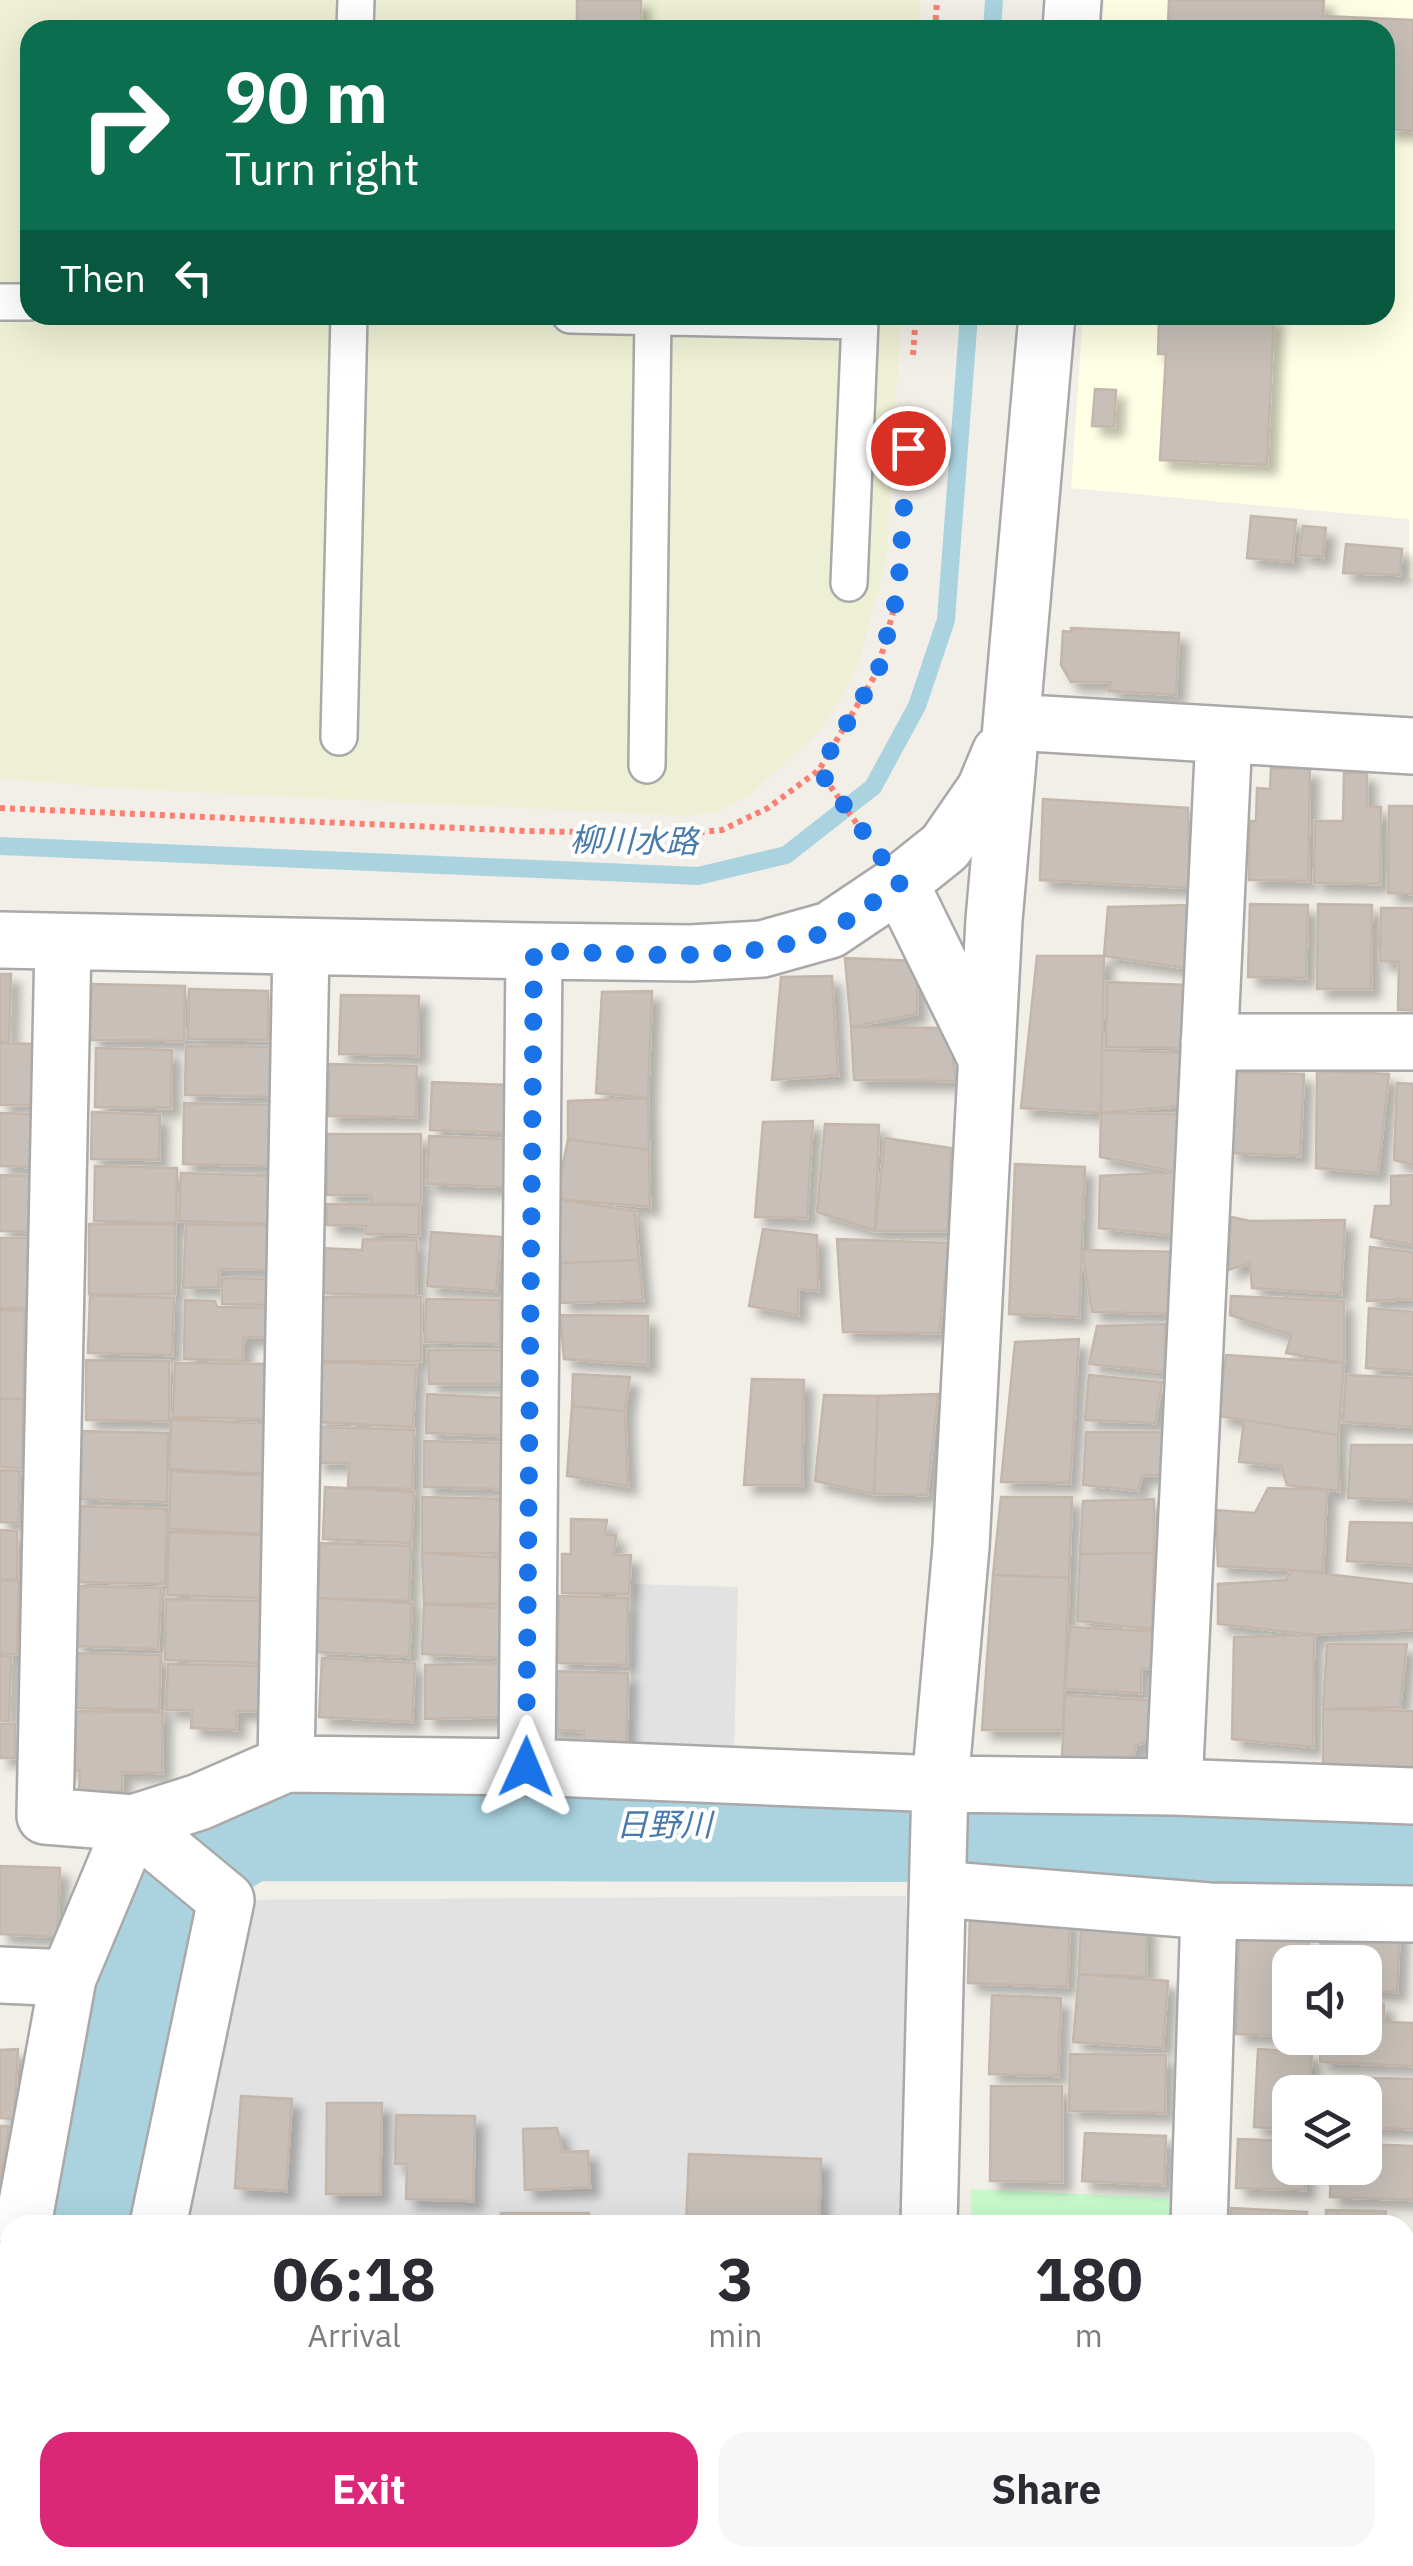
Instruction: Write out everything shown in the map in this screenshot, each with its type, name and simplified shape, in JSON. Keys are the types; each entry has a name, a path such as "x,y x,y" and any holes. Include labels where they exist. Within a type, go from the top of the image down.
{"street":[{"path":"930,2215 940,1790 961,1546 994,920 1046,325"},
{"path":"1012,722 1413,746"},
{"path":"0,940 691,953 762,949 830,930 945,847 985,789 1012,722"},
{"path":"1174,1787 1224,735"},
{"path":"900,883 987,1059"},
{"path":"63,943 22,1814 133,1823 199,1802 286,1764 526,1767 940,1790 1174,1787 1413,1796"},
{"path":"286,1764 302,947"},
{"path":"526,1767 534,951"},
{"path":"1209,1042 1413,1042"},
{"path":"133,1823 226,1900 160,2215"},
{"path":"25,2215 68,1978 133,1823"},
{"path":"938,1880 1209,1911 1413,1914"},
{"path":"1199,2215 1209,1911"},
{"path":"0,1975 68,1978"}],"lane":[{"path":"339,737 349,325"},
{"path":"647,765 654,325"},
{"path":"849,583 860,325"}],"path":[{"path":"912,373 915,325"},
{"path":"0,808 390,826 681,834 722,830 768,808 819,770 878,672 894,608"},
{"path":"819,770 900,883"}],"shaded area":[{"path":"0,0 921,0 920,20 20,20 20,325 900,325 886,562 859,662 842,699 818,733 751,794 719,811 685,816 0,779"},
{"path":"1104,0 1413,0 1413,578 1409,578 1409,519 1071,488 1082,325 1395,325 1395,20 1103,20"},
{"path":"634,1584 738,1587 734,1757 629,1755"},
{"path":"906,1896 908,2215 160,2215 226,1900"}],"green space":[{"path":"971,2189 1188,2199 1187,2215 971,2215"}],"building":[{"path":"577,0 641,0 641,20 577,20"},
{"path":"1169,0 1324,0 1323,16 1413,20 1413,131 1395,130 1395,20 1168,20"},
{"path":"1159,325 1274,325 1267,465 1160,460 1166,354 1158,354"},
{"path":"1095,389 1116,390 1114,427 1092,426"},
{"path":"1251,516 1296,520 1292,562 1247,558"},
{"path":"1303,526 1326,528 1323,557 1299,555"},
{"path":"1346,544 1402,549 1400,575 1343,573"},
{"path":"1071,628 1179,633 1176,695 1109,691 1111,682 1071,682 1061,665 1063,631 1071,632"},
{"path":"1271,768 1310,769 1308,881 1249,880 1250,821 1256,821 1257,788 1270,789"},
{"path":"1344,773 1367,773 1367,806 1381,807 1380,884 1314,883 1315,821 1343,821"},
{"path":"1043,799 1188,808 1190,888 1040,880"},
{"path":"1389,806 1413,806 1413,894 1388,893"},
{"path":"1250,904 1308,905 1306,978 1248,977"},
{"path":"1318,904 1372,905 1371,989 1317,989"},
{"path":"1192,905 1185,968 1104,956 1108,907"},
{"path":"1381,908 1413,908 1413,1010 1398,1010 1399,962 1380,961"},
{"path":"1037,956 1104,956 1101,1113 1021,1108"},
{"path":"845,958 918,961 917,1014 851,1027"},
{"path":"0,974 11,974 9,1042 0,1042"},
{"path":"832,976 838,1075 772,1080 781,977"},
{"path":"1107,982 1188,985 1189,1048 1106,1047"},
{"path":"91,984 185,986 184,1041 90,1040"},
{"path":"189,989 268,991 268,1040 188,1039"},
{"path":"652,991 648,1098 596,1093 602,992"},
{"path":"341,995 419,996 418,1056 339,1054"},
{"path":"851,1027 949,1028 956,1081 854,1080"},
{"path":"0,1043 34,1044 32,1105 0,1105"},
{"path":"186,1046 277,1047 276,1097 185,1095"},
{"path":"96,1048 172,1050 171,1108 95,1107"},
{"path":"1102,1050 1194,1053 1190,1105 1101,1113"},
{"path":"329,1064 417,1066 416,1117 328,1116"},
{"path":"1317,1071 1389,1074 1378,1173 1316,1168"},
{"path":"1235,1072 1304,1074 1300,1156 1229,1153"},
{"path":"432,1082 507,1085 505,1133 430,1130"},
{"path":"1397,1083 1413,1084 1413,1165 1394,1160"},
{"path":"648,1098 649,1150 568,1139 568,1101"},
{"path":"184,1103 274,1105 273,1166 183,1164"},
{"path":"92,1112 160,1115 159,1160 91,1159"},
{"path":"0,1113 31,1114 30,1167 0,1166"},
{"path":"1101,1113 1181,1114 1176,1172 1100,1157"},
{"path":"813,1121 807,1218 755,1217 763,1122"},
{"path":"825,1124 879,1125 875,1231 817,1212"},
{"path":"327,1134 421,1134 421,1204 371,1204 371,1195 327,1195"},
{"path":"429,1136 508,1139 507,1187 427,1184"},
{"path":"885,1138 951,1148 948,1231 875,1231"},
{"path":"568,1139 649,1150 650,1207 556,1199"},
{"path":"1015,1164 1085,1167 1079,1317 1009,1314"},
{"path":"95,1166 177,1168 176,1223 94,1221"},
{"path":"1176,1172 1179,1236 1099,1228 1100,1176"},
{"path":"181,1173 279,1176 277,1224 179,1221"},
{"path":"0,1175 31,1176 30,1232 0,1231"},
{"path":"1413,1175 1413,1245 1371,1237 1375,1206 1391,1206 1391,1176"},
{"path":"556,1199 635,1211 639,1260 561,1263"},
{"path":"327,1204 419,1205 419,1235 366,1234 366,1226 327,1225"},
{"path":"1231,1217 1250,1221 1345,1220 1341,1294 1252,1288 1250,1263 1228,1270"},
{"path":"89,1224 175,1224 175,1294 89,1294"},
{"path":"186,1224 277,1226 276,1270 219,1269 219,1287 183,1288"},
{"path":"763,1229 817,1235 818,1291 798,1289 798,1315 749,1306"},
{"path":"431,1232 501,1237 496,1291 427,1286"},
{"path":"0,1238 33,1238 32,1309 0,1308"},
{"path":"363,1239 417,1240 416,1296 320,1293 322,1248 362,1250"},
{"path":"837,1239 949,1243 939,1333 843,1332"},
{"path":"1370,1247 1413,1252 1413,1299 1367,1301"},
{"path":"1082,1250 1184,1252 1179,1314 1092,1312"},
{"path":"639,1260 643,1300 561,1303 561,1263"},
{"path":"222,1278 272,1279 272,1305 222,1304"},
{"path":"90,1295 174,1298 172,1355 88,1353"},
{"path":"1231,1296 1344,1301 1344,1363 1286,1353 1291,1335 1230,1315"},
{"path":"321,1297 421,1297 421,1361 321,1361"},
{"path":"426,1299 500,1300 500,1344 425,1342"},
{"path":"185,1300 215,1301 217,1307 273,1308 273,1338 244,1337 243,1361 184,1359"},
{"path":"1369,1308 1413,1312 1413,1371 1366,1368"},
{"path":"0,1310 25,1311 23,1399 0,1399"},
{"path":"560,1315 648,1316 648,1365 564,1359"},
{"path":"1166,1324 1164,1372 1089,1364 1097,1326"},
{"path":"1079,1339 1070,1483 1001,1482 1015,1342"},
{"path":"428,1350 503,1350 503,1384 429,1384"},
{"path":"1226,1355 1344,1363 1338,1435 1219,1416"},
{"path":"86,1360 169,1361 169,1421 86,1420"},
{"path":"319,1362 416,1365 413,1427 316,1422"},
{"path":"175,1363 273,1364 272,1419 173,1417"},
{"path":"573,1374 630,1377 625,1411 572,1406"},
{"path":"1089,1375 1162,1382 1155,1423 1085,1420"},
{"path":"1346,1375 1413,1378 1413,1427 1343,1422"},
{"path":"752,1379 804,1380 802,1485 744,1485"},
{"path":"427,1394 503,1398 501,1436 426,1433"},
{"path":"938,1394 927,1495 874,1494 878,1396"},
{"path":"824,1395 878,1396 874,1494 815,1481"},
{"path":"0,1399 23,1399 22,1468 0,1467"},
{"path":"572,1406 625,1411 628,1486 567,1476"},
{"path":"171,1419 272,1424 270,1474 169,1469"},
{"path":"1244,1420 1338,1435 1339,1491 1287,1485 1281,1466 1239,1462"},
{"path":"316,1427 414,1430 412,1489 348,1487 349,1463 315,1463"},
{"path":"77,1431 168,1433 167,1502 75,1499"},
{"path":"1086,1432 1172,1432 1165,1475 1142,1475 1138,1491 1083,1485"},
{"path":"424,1441 502,1443 500,1489 424,1487"},
{"path":"1351,1445 1413,1445 1413,1500 1348,1498"},
{"path":"0,1470 20,1471 18,1523 0,1522"},
{"path":"171,1471 271,1476 268,1534 169,1529"},
{"path":"325,1487 414,1492 411,1543 323,1539"},
{"path":"1268,1488 1327,1490 1323,1572 1218,1566 1216,1510 1255,1513"},
{"path":"422,1497 502,1499 500,1553 422,1553"},
{"path":"1001,1497 1072,1497 1069,1578 993,1575"},
{"path":"1154,1499 1154,1553 1080,1554 1083,1501"},
{"path":"76,1506 167,1509 165,1584 74,1582"},
{"path":"571,1519 607,1520 605,1534 616,1535 614,1555 631,1555 629,1594 562,1593 562,1554 571,1554"},
{"path":"1350,1522 1413,1523 1413,1565 1347,1561"},
{"path":"0,1530 17,1531 17,1580 0,1579"},
{"path":"169,1532 262,1535 260,1598 167,1595"},
{"path":"320,1543 411,1546 409,1601 318,1598"},
{"path":"422,1553 504,1558 501,1604 424,1604"},
{"path":"1154,1553 1152,1629 1077,1621 1080,1554"},
{"path":"1292,1570 1413,1584 1413,1630 1314,1635 1218,1624 1218,1584 1286,1580"},
{"path":"993,1575 1069,1578 1063,1730 982,1730"},
{"path":"0,1580 19,1581 17,1654 0,1654"},
{"path":"75,1586 161,1588 158,1649 72,1646"},
{"path":"559,1596 628,1598 627,1665 557,1663"},
{"path":"318,1598 412,1603 409,1657 314,1652"},
{"path":"166,1599 264,1601 262,1663 165,1660"},
{"path":"424,1604 503,1608 500,1658 422,1654"},
{"path":"1070,1627 1165,1632 1167,1666 1141,1669 1141,1693 1065,1689"},
{"path":"1314,1635 1313,1747 1232,1739 1234,1637"},
{"path":"1327,1644 1407,1644 1400,1707 1323,1709"},
{"path":"77,1653 161,1655 159,1710 76,1708"},
{"path":"0,1656 11,1657 9,1721 0,1721"},
{"path":"322,1658 415,1663 412,1722 319,1717"},
{"path":"500,1663 502,1717 425,1719 425,1665"},
{"path":"168,1664 260,1666 259,1711 236,1711 236,1730 191,1728 192,1710 166,1710"},
{"path":"548,1671 628,1673 626,1752 584,1751 584,1731 547,1730"},
{"path":"1065,1695 1163,1701 1163,1737 1136,1745 1131,1767 1062,1758"},
{"path":"1323,1709 1413,1711 1413,1768 1376,1766 1371,1783 1323,1778"},
{"path":"69,1711 163,1712 162,1773 122,1772 122,1792 79,1791 80,1771 68,1771"},
{"path":"0,1724 15,1724 15,1758 0,1758"},
{"path":"0,1866 60,1868 57,1937 0,1934"},
{"path":"970,1913 1070,1917 1067,1987 968,1983"},
{"path":"1081,1922 1147,1924 1146,1977 1079,1974"},
{"path":"1321,1923 1400,1926 1397,1992 1382,1992 1382,1945 1320,1945"},
{"path":"1239,1936 1309,1938 1309,1945 1272,1945 1272,2035 1236,2034"},
{"path":"1079,1974 1168,1981 1163,2048 1073,2042"},
{"path":"992,1995 1061,1998 1058,2076 989,2074"},
{"path":"1382,2004 1384,2022 1413,2023 1413,2066 1320,2062 1320,2055 1382,2055"},
{"path":"18,2049 14,2119 0,2118 0,2050"},
{"path":"1258,2049 1272,2050 1272,2055 1312,2055 1310,2075 1272,2075 1272,2128 1254,2127"},
{"path":"1070,2054 1166,2055 1165,2113 1069,2111"},
{"path":"1382,2078 1413,2079 1413,2129 1382,2128"},
{"path":"991,2086 1062,2086 1062,2182 990,2181"},
{"path":"241,2096 292,2099 286,2191 235,2188"},
{"path":"327,2103 382,2103 380,2194 326,2194"},
{"path":"396,2115 475,2116 473,2201 406,2199 407,2164 395,2164"},
{"path":"0,2126 9,2126 0,2183"},
{"path":"557,2128 563,2152 588,2151 590,2187 525,2190 523,2129"},
{"path":"1085,2133 1166,2136 1164,2185 1082,2181"},
{"path":"1238,2139 1272,2140 1272,2185 1305,2185 1305,2190 1236,2188"},
{"path":"1382,2145 1413,2146 1413,2200 1330,2197 1330,2185 1382,2185"},
{"path":"689,2154 821,2159 819,2215 686,2215"},
{"path":"1231,2208 1307,2212 1307,2215 1231,2215"},
{"path":"1326,2210 1386,2211 1386,2215 1326,2215"},
{"path":"501,2213 589,2213 589,2215"}],"waterway":[{"name":"柳川水路","path":"993,20 994,0"},
{"name":"柳川水路","path":"0,846 698,876 786,855 873,787 917,706 946,620 968,325"},
{"name":"日野川","path":"85,2215 144,1937 176,1868 247,1825 983,1826 1413,1850"}],"route":[{"path":"526,1767 534,951 691,953 762,949 830,930 900,883 819,770 878,672 898,592 908,448"}]}
